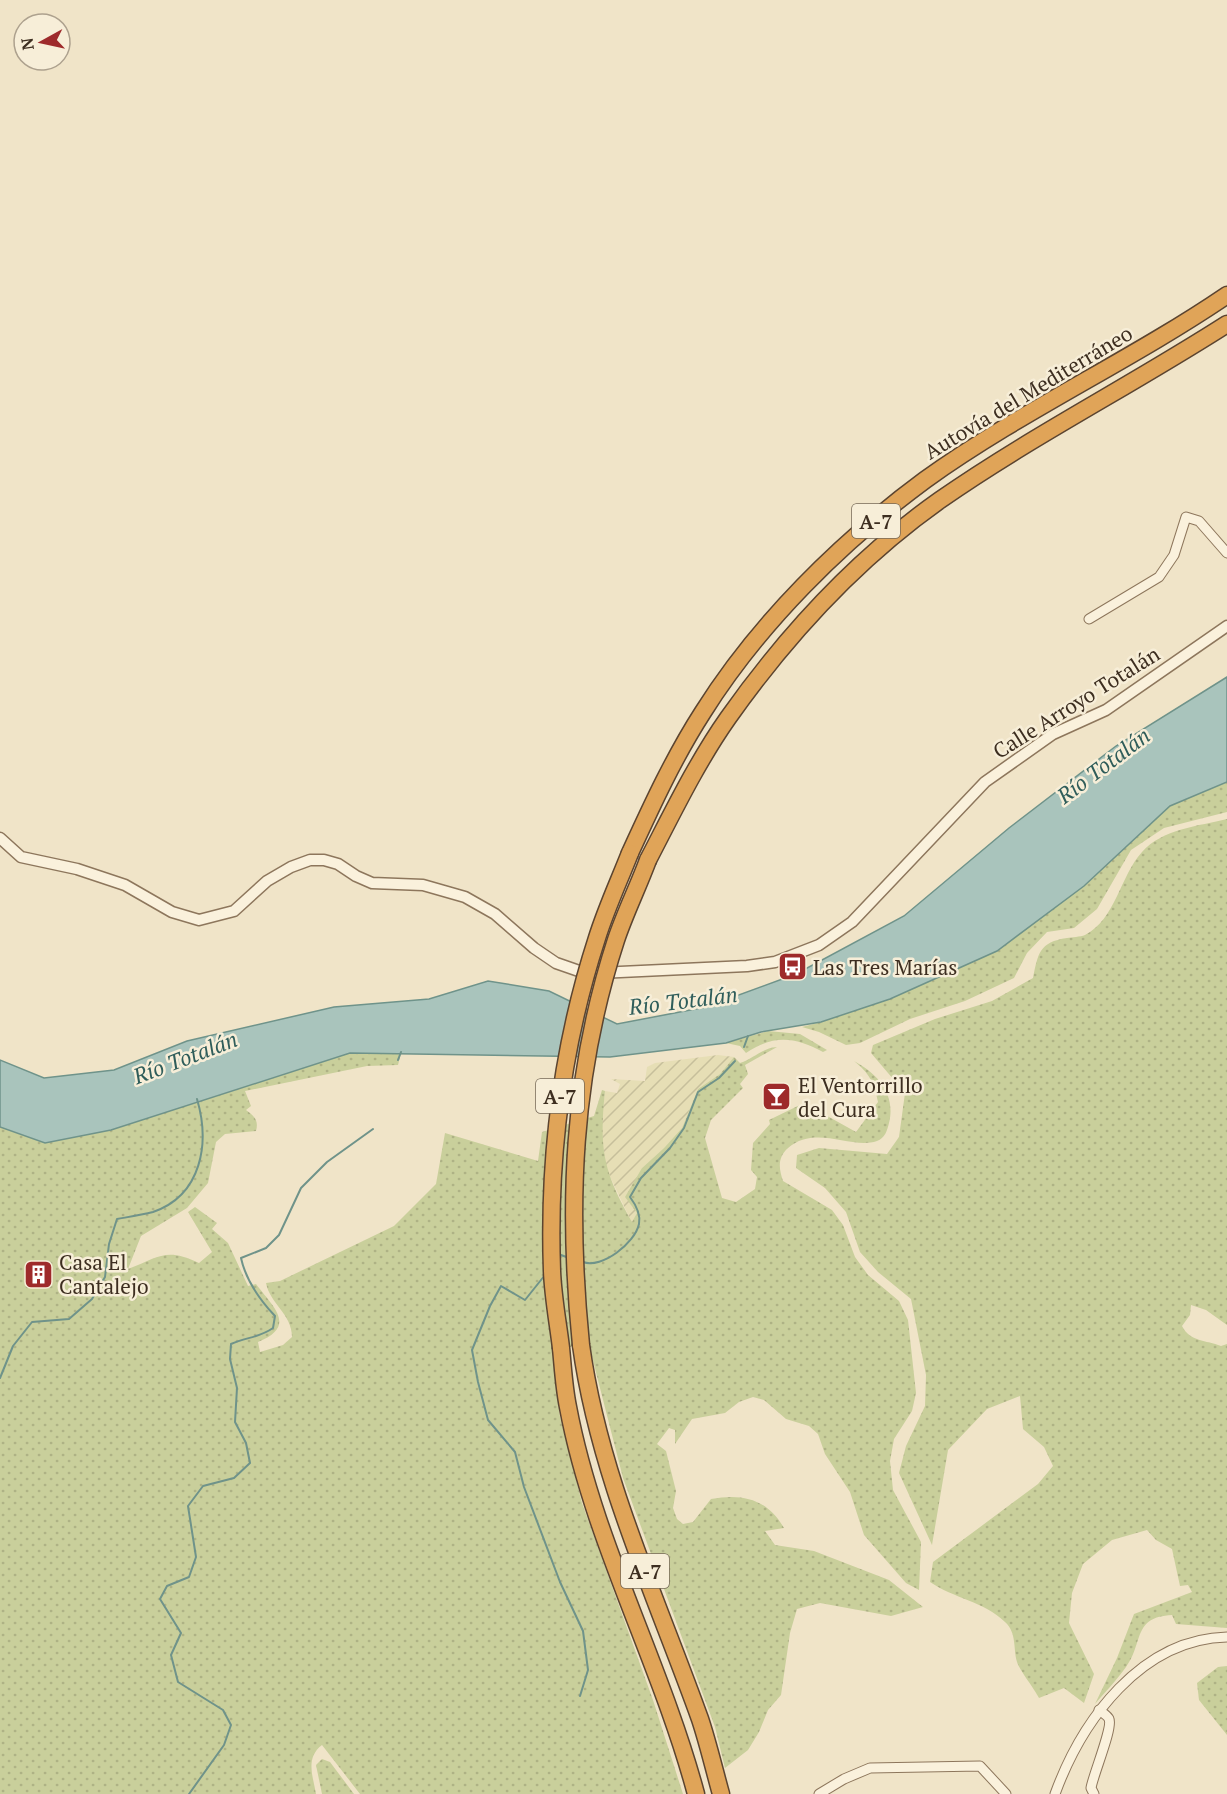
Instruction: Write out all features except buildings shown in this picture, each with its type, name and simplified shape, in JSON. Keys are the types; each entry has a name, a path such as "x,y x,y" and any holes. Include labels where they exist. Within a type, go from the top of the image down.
{"highway":[{"name":"Autovía del Mediterráneo","path":"696,1794 681,1738 618,1573 586,1478 567,1407 552,1273 553,1190 559,1100 576,1012 597,937 630,853 662,782 703,711 743,656 790,602 852,541 925,481 1006,427 1181,326 1227,295"},
{"name":"Autovía del Mediterráneo","path":"721,1794 701,1722 608,1471 590,1402 581,1345 573,1271 572,1196 579,1107 596,1016 616,940 648,860 685,788 734,710 767,665 810,616 875,551 938,501 1017,449 1156,369 1227,324"}],"street":[{"path":"1089,619 1159,577 1174,555 1186,517 1199,521 1227,553"},
{"name":"Calle Arroyo Totalán","path":"0,838 21,857 77,869 124,885 172,912 200,920 234,911 267,881 291,867 310,860 324,860 338,864 372,883 423,885 465,897 495,914 534,948 556,963 579,970 599,973 747,966 775,962 819,945 852,922 985,782 1053,734 1106,710 1227,626"},
{"path":"1055,1794 1066,1764 1089,1722 1147,1663 1183,1643 1227,1637"},
{"path":"1094,1794 1090,1788 1095,1768 1111,1727 1109,1718 1099,1710"},
{"path":"819,1794 844,1779 870,1768 980,1766 1006,1794"}],"shaded area":[{"path":"718,1055 734,1057 720,1074 698,1089 682,1128 642,1168 637,1213 632,1223 605,1166 601,1128 605,1091 617,1093 620,1084 611,1079 645,1081 647,1067 655,1063"}],"green space":[{"path":"1227,782 1227,812 1164,828 1131,850 1097,909 1074,928 1047,932 1027,953 1014,978 965,1001 910,1019 860,1043 846,1045 819,1032 802,1027 821,1022 1084,886 1170,806"},
{"path":"1227,819 1227,1325 1206,1310 1191,1305 1190,1315 1182,1326 1194,1338 1221,1346 1227,1344 1227,1628 1176,1624 1172,1615 1150,1621 1141,1633 1132,1658 1095,1704 1117,1658 1134,1614 1192,1592 1188,1585 1180,1586 1172,1549 1156,1540 1147,1530 1112,1540 1083,1564 1072,1593 1069,1623 1094,1674 1084,1703 1064,1688 1039,1698 1019,1666 1009,1626 997,1615 930,1582 933,1562 1038,1484 1053,1466 1044,1447 1023,1429 1020,1396 987,1409 948,1450 932,1545 899,1473 906,1446 925,1406 926,1375 911,1299 878,1272 860,1252 846,1212 825,1188 796,1168 797,1155 819,1148 887,1154 899,1137 905,1093 871,1053 873,1045 935,1019 992,1001 1033,978 1036,962 1045,946 1058,940 1085,935 1104,919 1128,873 1150,844 1170,833"},
{"path":"768,1031 800,1034 827,1050 823,1052 803,1043 775,1040 746,1053 740,1046 726,1043"},
{"path":"777,1047 745,1065 748,1074 740,1084 743,1088 711,1120 705,1138 722,1198 736,1202 755,1189 757,1177 751,1170 753,1143 770,1124 769,1120 804,1103 856,1132 878,1102 870,1078 854,1061 871,1072 883,1086 890,1103 888,1126 880,1140 856,1143 810,1138 799,1141 784,1152 780,1168 783,1181 832,1210 843,1225 855,1257 868,1275 899,1301 908,1320 916,1393 912,1411 894,1439 890,1461 893,1490 921,1542 919,1590 906,1583 864,1535 850,1492 825,1454 818,1434 809,1426 786,1419 764,1400 753,1397 739,1402 725,1413 692,1419 675,1444 675,1430 669,1428 657,1444 666,1451 676,1491 673,1508 677,1519 683,1524 693,1522 711,1499 734,1497 753,1500 770,1510 784,1528 765,1531 775,1545 814,1551 889,1580 923,1607 891,1616 820,1603 797,1609 790,1633 781,1695 768,1710 748,1750 725,1768 715,1727 623,1478 589,1345 552,1349 560,1417 582,1503 653,1700 683,1794 360,1794 322,1745 313,1756 312,1761 316,1794 0,1794 0,1127 45,1143 111,1130 350,1053 401,1053 398,1065 367,1066 245,1091 251,1106 246,1110 255,1119 256,1131 225,1134 216,1142 208,1183 187,1208 141,1236 128,1269 155,1258 170,1255 188,1258 199,1263 212,1252 188,1212 195,1207 217,1223 212,1229 228,1243 248,1286 256,1284 278,1316 277,1330 258,1342 260,1352 283,1345 292,1337 285,1315 272,1297 266,1283 280,1281 394,1226 436,1184 445,1133 538,1161 542,1132 594,1116 602,1090 605,1091 603,1144 605,1159 615,1188 632,1222 637,1213 625,1197 642,1168 682,1128 698,1089 720,1074 734,1057 740,1063 767,1049"},
{"path":"1227,1666 1227,1735 1199,1700 1197,1683 1218,1667"},
{"path":"322,1759 330,1762 354,1794 322,1794 316,1765"}],"water":[{"name":"Río Totalán","path":"1227,677 1227,782 1170,806 1084,886 997,951 890,999 821,1022 761,1032 726,1043 610,1057 350,1053 111,1130 45,1143 0,1127 0,1060 44,1078 114,1070 187,1041 334,1007 429,999 488,981 549,991 617,1024 706,1007 796,974 904,916 1009,828 1116,746"}],"waterway":[{"path":"744,1047 748,1036"},
{"path":"398,1060 401,1052"},
{"path":"583,1262 599,1262 608,1258 617,1253 631,1239 639,1224 639,1217 638,1210 630,1197 641,1178 670,1148 684,1128 698,1092 719,1078 735,1061"},
{"path":"0,1378 13,1346 32,1322 69,1319 92,1299 105,1277 109,1244 117,1219 153,1212 169,1204 192,1180 202,1150 201,1116 197,1099"},
{"path":"189,1794 224,1745 231,1725 223,1710 178,1682 171,1655 181,1633 160,1599 167,1586 189,1577 196,1557 188,1506 203,1486 234,1478 250,1463 246,1443 235,1422 237,1388 230,1359 231,1344 263,1334 273,1328 275,1316 254,1289 241,1258 266,1248 279,1235 301,1188 327,1162 373,1129"},
{"path":"558,1258 561,1255 569,1258"},
{"path":"545,1275 525,1300 501,1286 472,1350 488,1420 515,1452 524,1487 560,1582 583,1631 588,1670 580,1696"}],"place":[{"name":"Las Tres Marías","path":"792,967"},
{"name":"El Ventorrillo del Cura","path":"777,1097"},
{"name":"Casa El Cantalejo","path":"38,1274"}]}
